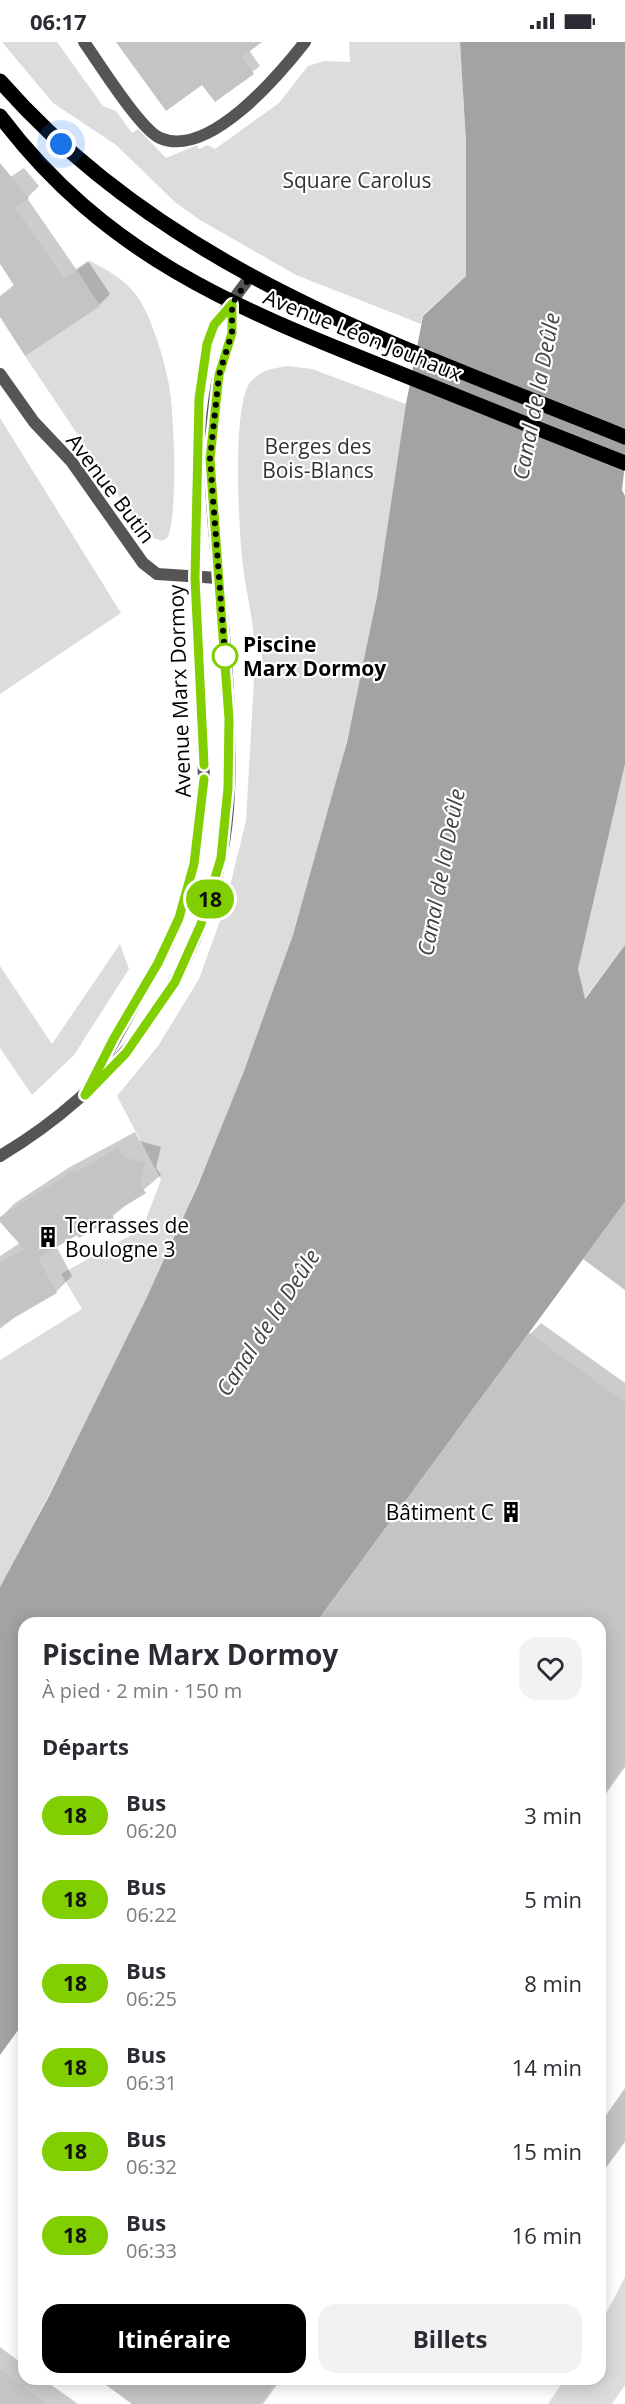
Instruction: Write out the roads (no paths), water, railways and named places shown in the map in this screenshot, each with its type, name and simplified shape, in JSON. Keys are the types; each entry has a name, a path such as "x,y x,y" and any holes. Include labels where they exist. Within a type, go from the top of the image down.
{"main road":[{"name":"Avenue Léon Jouhaux","path":"0,81 54,138 111,188 171,230 250,277 338,321 625,437"},
{"name":"Avenue Léon Jouhaux","path":"0,116 51,175 111,230 191,283 232,304 328,345 625,463"}],"street":[{"path":"84,42 140,119 162,139 191,139 212,131 278,76 305,42"},
{"name":"Avenue Marx Dormoy","path":"85,1095 114,1038 166,948 179,918 194,864 204,779 195,578 199,399 205,355 214,325 250,277"},
{"name":"Avenue Marx Dormoy","path":"0,1156 33,1136 85,1095 126,1053 175,982 201,924 221,858 228,797 229,719 210,459 219,375 232,333 232,304"},
{"name":"Avenue Butin","path":"0,374 34,422 71,460 143,563 157,574 218,578"}],"water":[{"name":"Canal de la Deûle","path":"460,42 625,42 625,463 622,490 625,496 625,764 578,969 585,999 625,945 625,1202 320,1617 18,1617 18,2030 0,2055 0,1587 49,1496 146,1299 198,1185 244,1071 293,935 347,742 377,596 406,404 423,316 466,276 466,142"}],"place":[{"name":"Piscine Marx Dormoy","path":"225,656"},
{"name":"Terrasses de Boulogne 3","path":"48,1237"},
{"name":"Bâtiment C","path":"511,1512"}],"park label":[{"name":"Square Carolus","path":"357,180"},
{"name":"Berges des Bois-Blancs","path":"318,458"}]}
